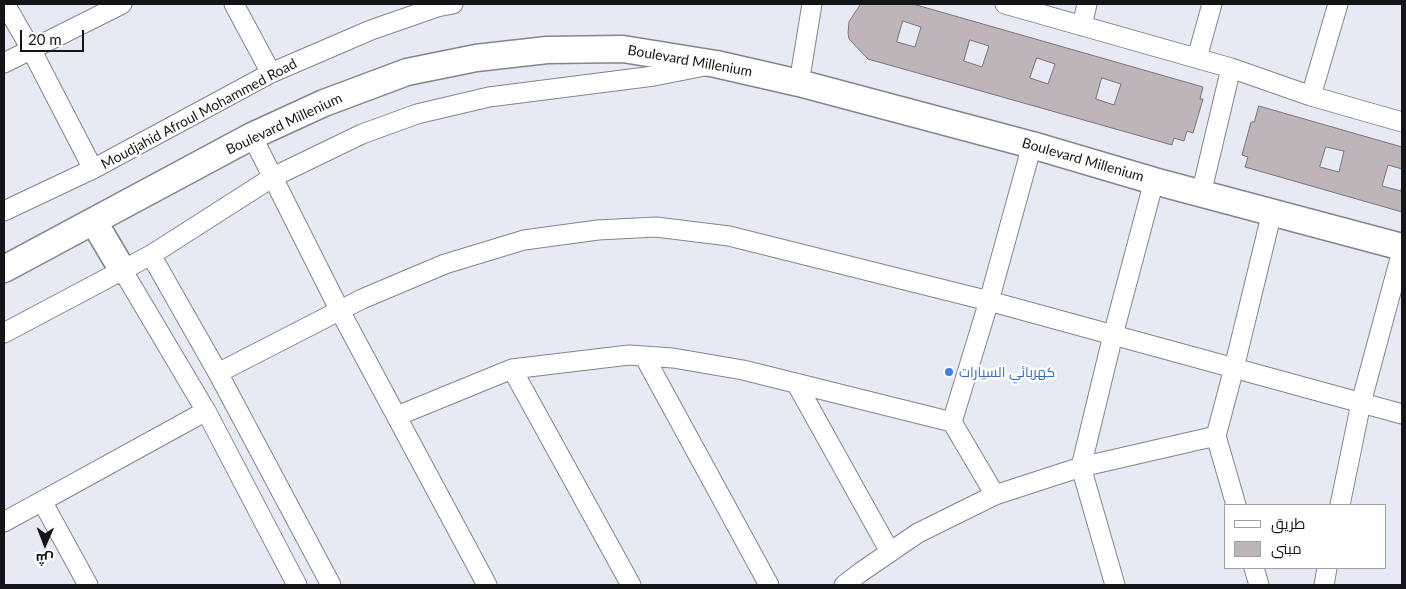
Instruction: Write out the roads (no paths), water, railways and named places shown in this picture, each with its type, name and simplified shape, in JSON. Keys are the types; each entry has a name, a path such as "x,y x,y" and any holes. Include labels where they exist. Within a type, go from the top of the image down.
{"main road":[{"name":"Boulevard Millenium","path":"4,270 252,136 324,103 407,72 476,58 547,50 623,49 716,64 1032,145 1201,194 1402,247"},
{"path":"94,222 123,271"}],"street":[{"path":"5,4 31,49 93,169"},
{"path":"4,63 122,4"},
{"path":"234,4 271,73"},
{"name":"Moudjahid Afroul Mohammed Road","path":"4,211 93,169 271,73 371,30 437,7 453,4"},
{"path":"799,84 812,4"},
{"path":"1005,4 1231,68 1311,96 1402,122"},
{"path":"1082,26 1087,4"},
{"path":"1196,58 1212,4"},
{"path":"1311,96 1338,4"},
{"path":"4,333 151,255 273,177 362,134 417,114 489,97 654,76 716,64"},
{"path":"1201,194 1231,68"},
{"path":"252,136 340,311 487,585"},
{"path":"952,422 989,301 1032,145"},
{"path":"1115,585 1081,467 1113,335 1154,181"},
{"path":"1236,504 1216,436 1272,212"},
{"path":"218,373 362,299 445,264 524,240 598,230 656,227 729,236 989,301 1402,414"},
{"path":"1340,504 1361,403 1402,251"},
{"path":"151,255 218,373 331,585"},
{"path":"123,271 206,411 297,585"},
{"path":"397,416 512,369 629,355 673,358 743,370 952,422 995,495"},
{"path":"644,356 769,585"},
{"path":"512,369 631,585"},
{"path":"796,383 890,552"},
{"path":"4,522 206,411"},
{"path":"844,585 918,533 995,495 1081,467 1216,436"},
{"path":"42,501 88,585"},
{"path":"1254,569 1259,585"},
{"path":"1324,585 1327,569"}],"place":[{"name":"كهربائي السيارات","path":"949,372"}]}
